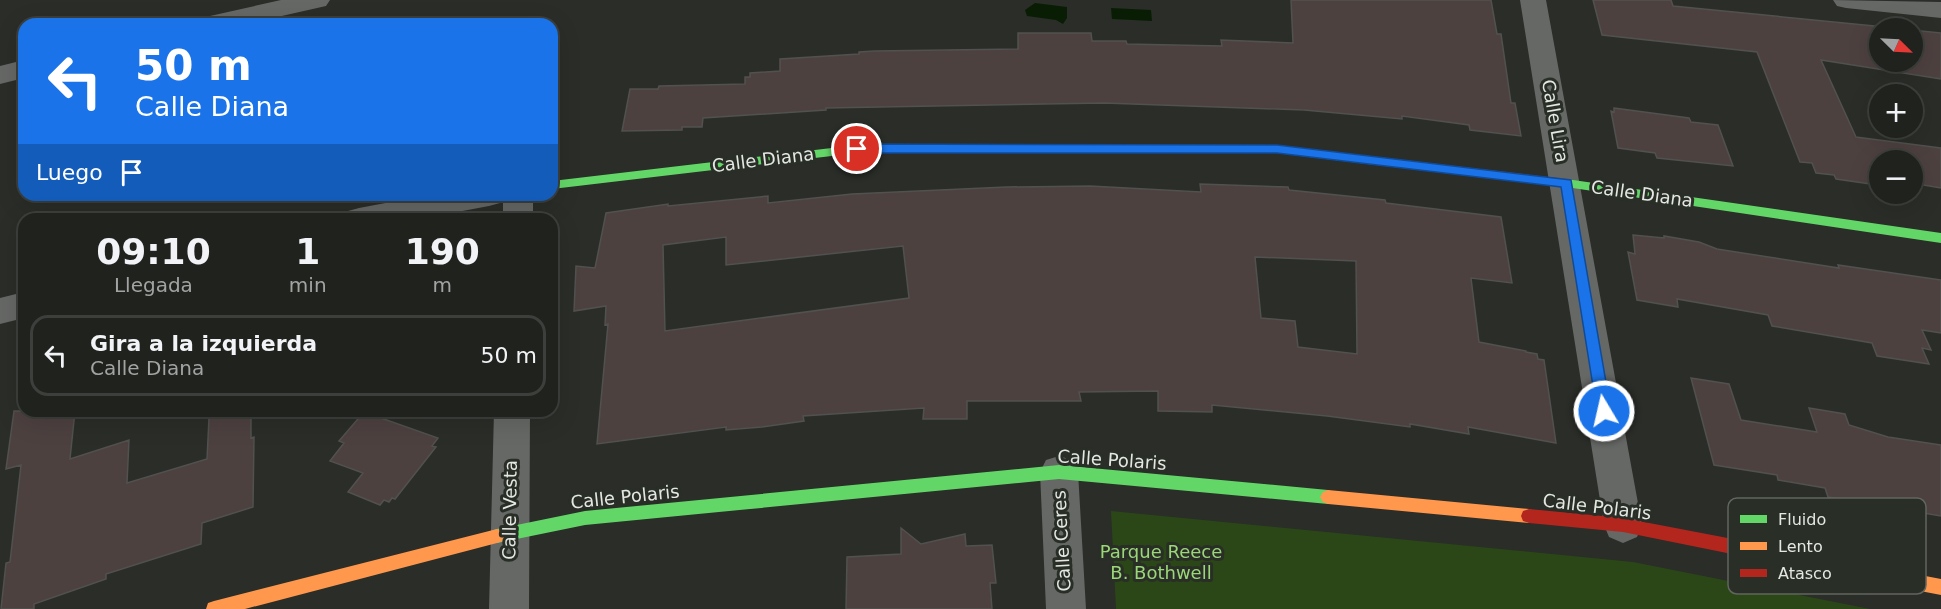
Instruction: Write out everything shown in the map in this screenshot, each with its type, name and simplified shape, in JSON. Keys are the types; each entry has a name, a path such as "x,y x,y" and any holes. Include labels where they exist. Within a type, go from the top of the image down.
{"street":[{"path":"237,18 317,0"},
{"name":"Calle Lira","path":"1533,0 1623,525"},
{"path":"1846,0 1941,10"},
{"path":"0,75 18,70"},
{"name":"Calle Diana","path":"558,184 857,149 1277,149 1566,183 1941,238"},
{"path":"392,213 456,201"},
{"path":"0,311 18,306"},
{"name":"Calle Vesta","path":"509,609 508,533 512,417"},
{"name":"Calle Polaris","path":"214,609 508,533 585,518 1059,472 1623,525 1728,545"},
{"name":"Calle Ceres","path":"1059,472 1066,609"},
{"name":"Calle Polaris","path":"1926,584 1941,587"}],"green space":[{"name":"Parque Reece B. Bothwell","path":"1111,511 1633,562 1728,581 1728,594 1794,594 1870,609 1116,609"}],"shaded area":[{"path":"1035,3 1067,7 1067,18 1063,24 1056,20 1027,16 1025,10"},
{"path":"1111,8 1151,10 1152,21 1112,19"}],"building":[{"path":"1291,0 1491,0 1497,34 1501,34 1511,103 1515,103 1521,136 1470,130 1469,125 1402,116 1402,119 1304,110 1104,103 826,108 826,110 703,118 702,127 682,127 682,130 622,131 630,89 745,84 745,77 750,77 750,73 780,71 780,59 874,51 1018,49 1018,33 1091,33 1092,41 1126,41 1127,44 1222,46 1221,40 1293,43"},
{"path":"1593,0 1671,0 1673,6 1869,25 1869,68 1821,60 1856,137 1941,148 1941,188 1923,185 1923,150 1869,150 1869,184 1836,179 1834,175 1816,173 1812,163 1800,162 1757,52 1602,35"},
{"path":"1923,31 1941,33 1941,79 1897,72 1923,72"},
{"path":"1614,108 1689,118 1691,122 1718,125 1733,166 1657,158 1655,153 1618,148 1611,111 1614,112"},
{"path":"1200,184 1288,187 1289,190 1385,200 1386,203 1501,217 1512,283 1471,278 1479,342 1537,354 1538,359 1544,360 1556,443 1468,427 1469,434 1410,424 1410,427 1212,405 1212,412 1158,411 1158,391 1079,392 1081,401 967,401 967,419 923,419 924,408 803,416 804,421 762,427 726,430 726,427 597,444 608,324 605,325 606,306 574,311 576,266 595,268 606,213 668,204 668,206 768,196 768,203 852,194 1006,187 1090,186 1201,192","holes":["726,237 726,265 903,246 909,298 665,331 663,245","1255,257 1356,261 1357,354 1298,347 1295,321 1261,318"]},
{"path":"1633,235 1664,238 1664,236 1699,242 1717,249 1839,268 1838,265 1941,280 1941,333 1922,330 1931,350 1922,348 1929,364 1877,356 1872,343 1772,326 1768,315 1677,299 1678,307 1637,300 1628,252 1635,254"},
{"path":"1691,378 1729,384 1741,420 1817,432 1809,408 1845,414 1849,425 1888,437 1941,445 1941,516 1926,513 1926,498 1834,498 1828,497 1825,488 1778,480 1777,475 1714,465"},
{"path":"14,411 18,411 18,417 74,417 70,459 129,440 127,483 207,459 209,418 251,417 251,438 254,437 253,507 202,523 201,544 106,574 106,579 34,604 34,609 1,609 6,563 10,562 21,465 6,469"},
{"path":"360,417 378,417 438,438 432,446 436,447 395,499 392,498 389,502 384,500 380,505 348,492 363,473 330,461 344,443 339,441"},
{"path":"901,528 921,544 965,534 966,546 992,545 996,583 990,583 992,609 846,609 847,557 901,554"}],"traffic: fast":[{"path":"558,184 857,149 1277,149 1376,161"},
{"path":"1566,183 1941,238"},
{"path":"497,536 585,518 1059,472 1328,497"}],"traffic: slow":[{"path":"1328,497 1529,516"},
{"path":"214,609 497,536"},
{"path":"1926,584 1941,587"}],"traffic: jam":[{"path":"1376,161 1566,183"},
{"path":"1529,516 1623,525 1728,546"}],"route":[{"path":"857,149 1277,149 1566,183 1604,411"}]}
